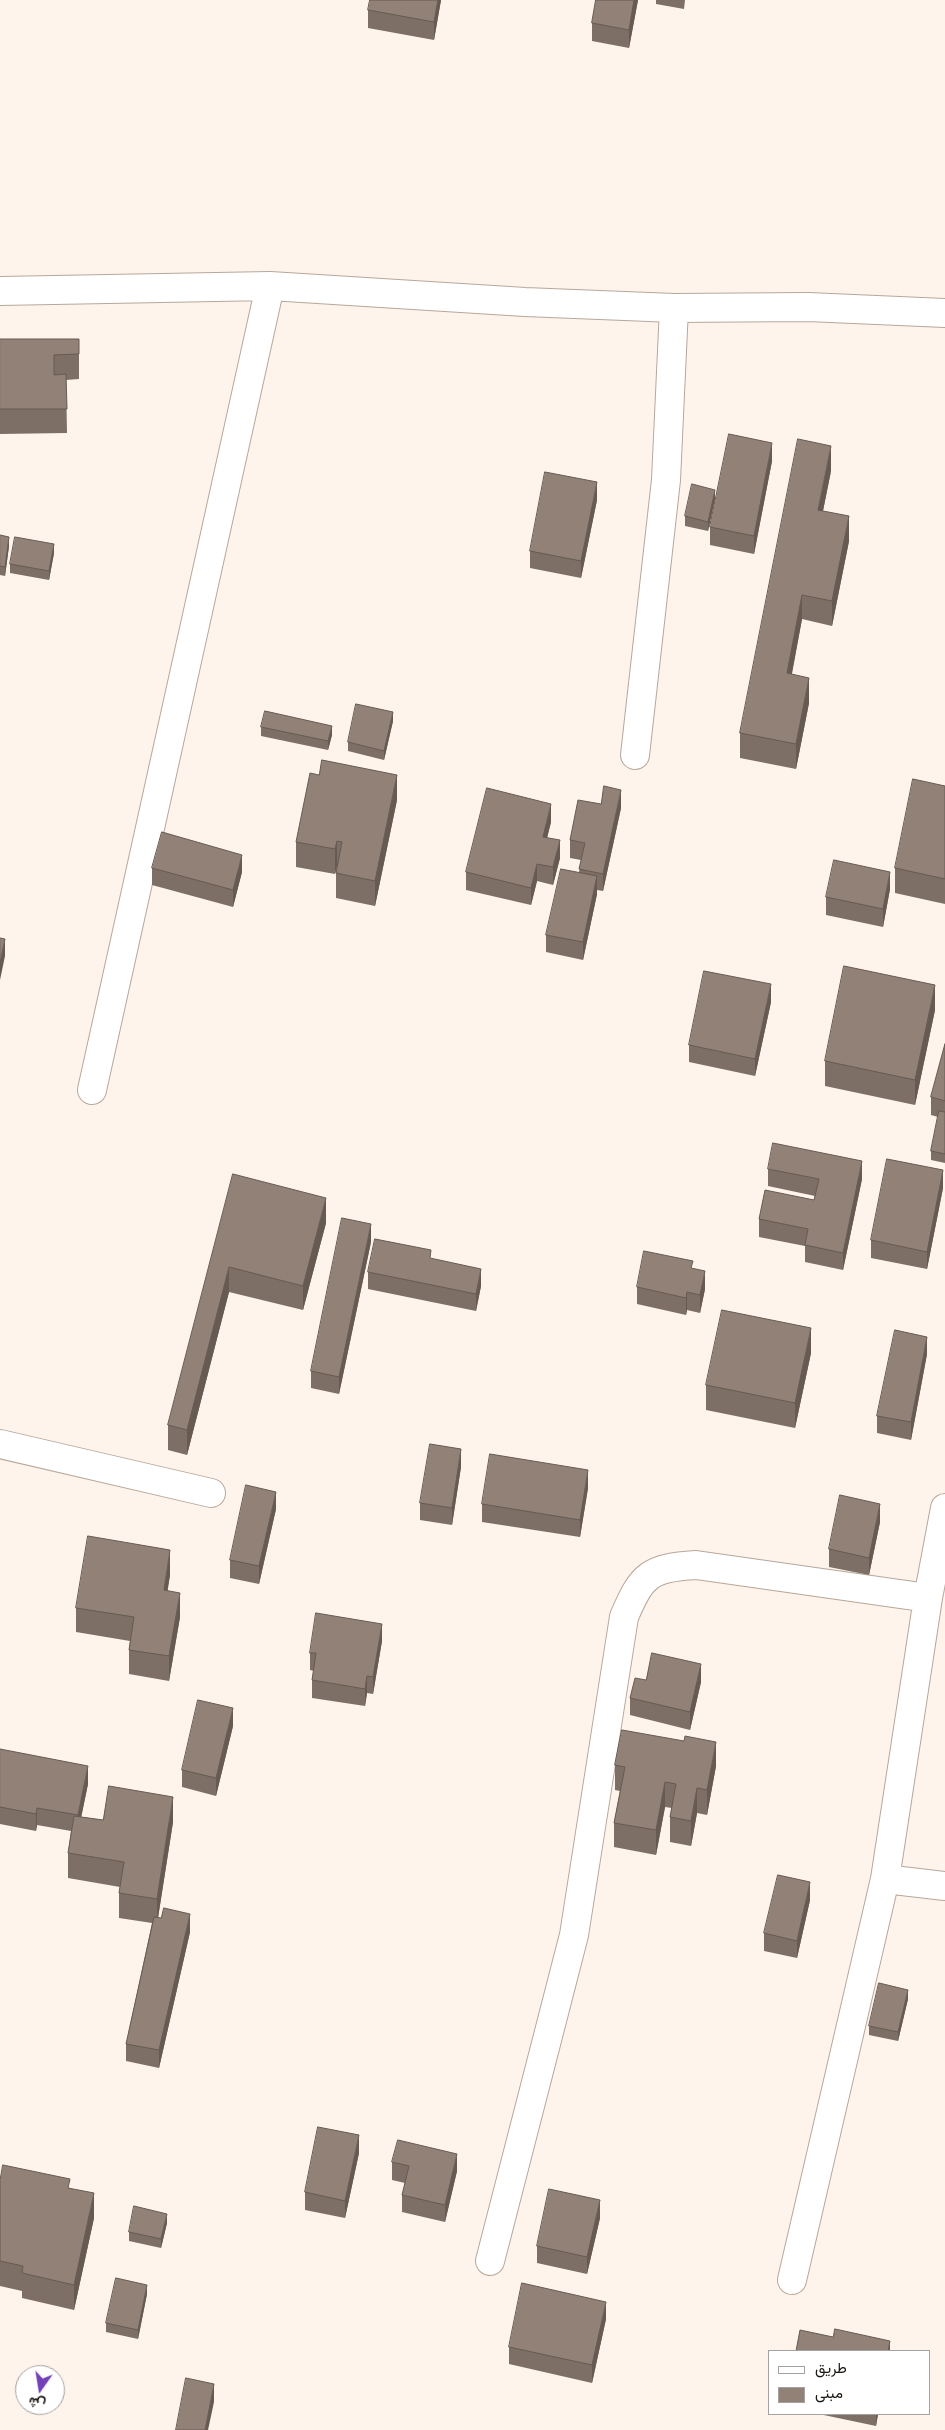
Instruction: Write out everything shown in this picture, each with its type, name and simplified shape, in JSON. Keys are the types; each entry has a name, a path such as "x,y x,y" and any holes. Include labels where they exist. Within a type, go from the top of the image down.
{"street":[{"path":"92,1090 270,286"},
{"path":"0,290 270,286 525,302 674,308 808,307 945,313"},
{"path":"635,755 666,480 674,308"},
{"path":"0,1444 211,1493"},
{"path":"792,2280 885,1880 928,1598 945,1508"},
{"path":"490,2260 574,1936 624,1617 634,1592 649,1575 666,1567 696,1565 928,1598"},
{"path":"885,1880 945,1886"}],"building":[{"path":"370,0 438,0 434,22 368,10"},
{"path":"596,0 634,0 629,30 592,23"},
{"path":"0,339 79,339 79,354 54,355 54,375 66,374 67,409 0,409"},
{"path":"729,434 772,443 754,536 710,527"},
{"path":"798,439 831,446 818,510 849,516 832,601 802,595 787,673 809,678 796,744 740,733"},
{"path":"545,472 597,482 581,561 530,551"},
{"path":"692,484 715,490 708,522 685,516"},
{"path":"0,535 9,537 5,567 0,566"},
{"path":"15,537 54,544 49,571 10,564"},
{"path":"356,704 393,712 384,751 348,742"},
{"path":"265,711 332,726 328,741 261,727"},
{"path":"322,760 397,775 375,881 336,873 342,842 337,841 335,849 296,842 310,773 319,775"},
{"path":"913,779 945,786 945,879 895,868"},
{"path":"604,786 621,790 603,874 579,869 585,843 570,840 578,800 601,804"},
{"path":"487,788 551,804 543,837 560,840 553,867 537,864 531,888 466,872"},
{"path":"162,832 242,855 233,890 152,868"},
{"path":"834,860 890,872 883,909 826,897"},
{"path":"561,869 597,876 583,942 546,935"},
{"path":"0,938 5,939 0,963"},
{"path":"844,966 935,985 915,1080 825,1061"},
{"path":"704,971 771,984 755,1059 689,1045"},
{"path":"945,1044 945,1101 931,1097"},
{"path":"939,1111 945,1112 945,1154 931,1151"},
{"path":"773,1143 862,1161 843,1253 805,1245 808,1229 759,1219 765,1190 814,1200 819,1179 768,1169"},
{"path":"887,1159 943,1170 927,1252 871,1240"},
{"path":"233,1174 326,1198 303,1286 229,1267 187,1430 168,1425"},
{"path":"342,1218 371,1224 339,1377 311,1371"},
{"path":"375,1239 431,1250 430,1258 481,1269 476,1294 368,1272"},
{"path":"644,1251 693,1261 691,1268 705,1271 700,1295 687,1292 686,1298 637,1287"},
{"path":"722,1310 811,1328 795,1403 706,1385"},
{"path":"895,1330 927,1337 911,1422 877,1416"},
{"path":"430,1444 461,1449 452,1508 420,1503"},
{"path":"490,1454 588,1470 580,1520 482,1504"},
{"path":"246,1485 276,1492 259,1566 230,1560"},
{"path":"840,1495 880,1504 869,1558 829,1549"},
{"path":"88,1536 170,1550 164,1590 180,1593 169,1656 129,1650 134,1617 76,1608"},
{"path":"316,1613 382,1624 373,1677 367,1676 365,1689 312,1680 316,1653 310,1653"},
{"path":"652,1653 701,1664 690,1712 630,1698 635,1678 646,1680"},
{"path":"198,1700 233,1708 216,1778 182,1770"},
{"path":"622,1730 684,1741 685,1736 716,1742 707,1790 697,1788 691,1821 670,1817 676,1784 665,1782 656,1830 614,1823 625,1767 615,1765"},
{"path":"0,1749 88,1766 78,1815 37,1808 36,1814 0,1807"},
{"path":"109,1786 173,1797 157,1899 119,1893 124,1862 68,1853 74,1816 103,1820"},
{"path":"778,1875 810,1882 797,1941 764,1933"},
{"path":"164,1908 190,1914 159,2050 126,2044 154,1917 161,1918"},
{"path":"879,1983 908,1990 898,2032 869,2026"},
{"path":"318,2127 359,2135 345,2201 305,2192"},
{"path":"398,2140 457,2154 445,2205 402,2195 409,2166 392,2162"},
{"path":"3,2165 70,2179 68,2188 94,2193 74,2285 22,2273 23,2266 0,2261 0,2181"},
{"path":"549,2189 600,2200 587,2257 537,2246"},
{"path":"134,2206 167,2214 161,2239 129,2232"},
{"path":"116,2278 147,2285 138,2330 106,2323"},
{"path":"522,2283 606,2302 592,2365 509,2347"},
{"path":"835,2329 890,2341 888,2350 796,2350 800,2330 833,2337"},
{"path":"186,2378 214,2384 205,2430 176,2430"}]}
